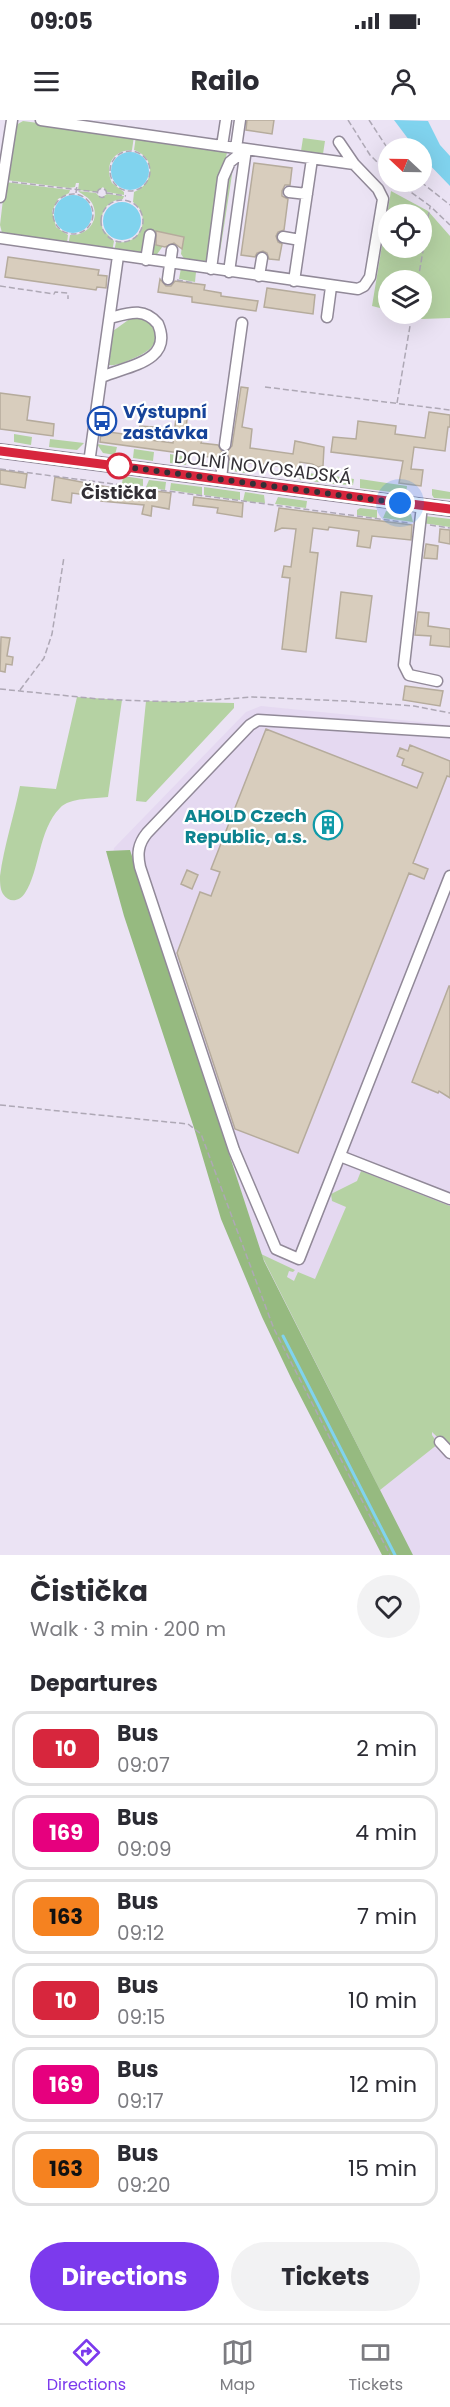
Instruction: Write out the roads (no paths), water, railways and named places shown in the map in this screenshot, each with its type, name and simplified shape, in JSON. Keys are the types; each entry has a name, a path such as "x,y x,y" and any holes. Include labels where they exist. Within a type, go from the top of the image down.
{"main road":[{"name":"DOLNÍ NOVOSADSKÁ","path":"0,451 450,509"}],"street":[{"path":"0,197 12,120"},
{"path":"41,120 89,124 241,149 354,164"},
{"path":"222,146 226,120"},
{"path":"229,272 241,149 240,120"},
{"path":"0,238 259,276 278,285 294,281 306,288 358,289 367,283 370,273 382,199 378,189 354,164 339,142"},
{"path":"211,270 223,178 230,162 241,149"},
{"path":"294,281 312,159"},
{"path":"289,192 307,194"},
{"path":"146,260 150,235"},
{"path":"283,237 300,240"},
{"path":"168,279 172,250"},
{"path":"89,463 102,377 109,350 110,305 118,256"},
{"path":"259,276 262,258"},
{"path":"327,317 331,287"},
{"path":"102,377 149,360 156,353 161,340 158,324 143,313 131,312 110,318"},
{"path":"225,446 242,323"},
{"path":"220,480 223,459"},
{"path":"422,506 404,665 409,675 437,681"},
{"path":"450,732 258,720 250,725 147,833 138,850 140,867 234,1150 276,1249 300,1259 450,876"},
{"path":"340,1156 450,1199"},
{"path":"440,1442 450,1453"}],"water":[{"path":"394,120 428,121 440,145 450,156 450,186 432,167 432,138 408,138"},
{"path":"130,152 143,158 149,171 143,184 130,190 117,184 111,171 117,158"},
{"path":"73,195 86,201 92,214 86,227 73,233 60,227 54,214 60,201"},
{"path":"122,202 135,208 141,221 135,234 122,240 109,234 103,221 109,208"}],"waterway":[{"path":"283,1336 395,1555"}],"place":[{"name":"Výstupní zastávka","path":"102,421"},
{"name":"Čistička","path":"119,466"},
{"name":"AHOLD Czech Republic, a.s.","path":"328,825"}]}
